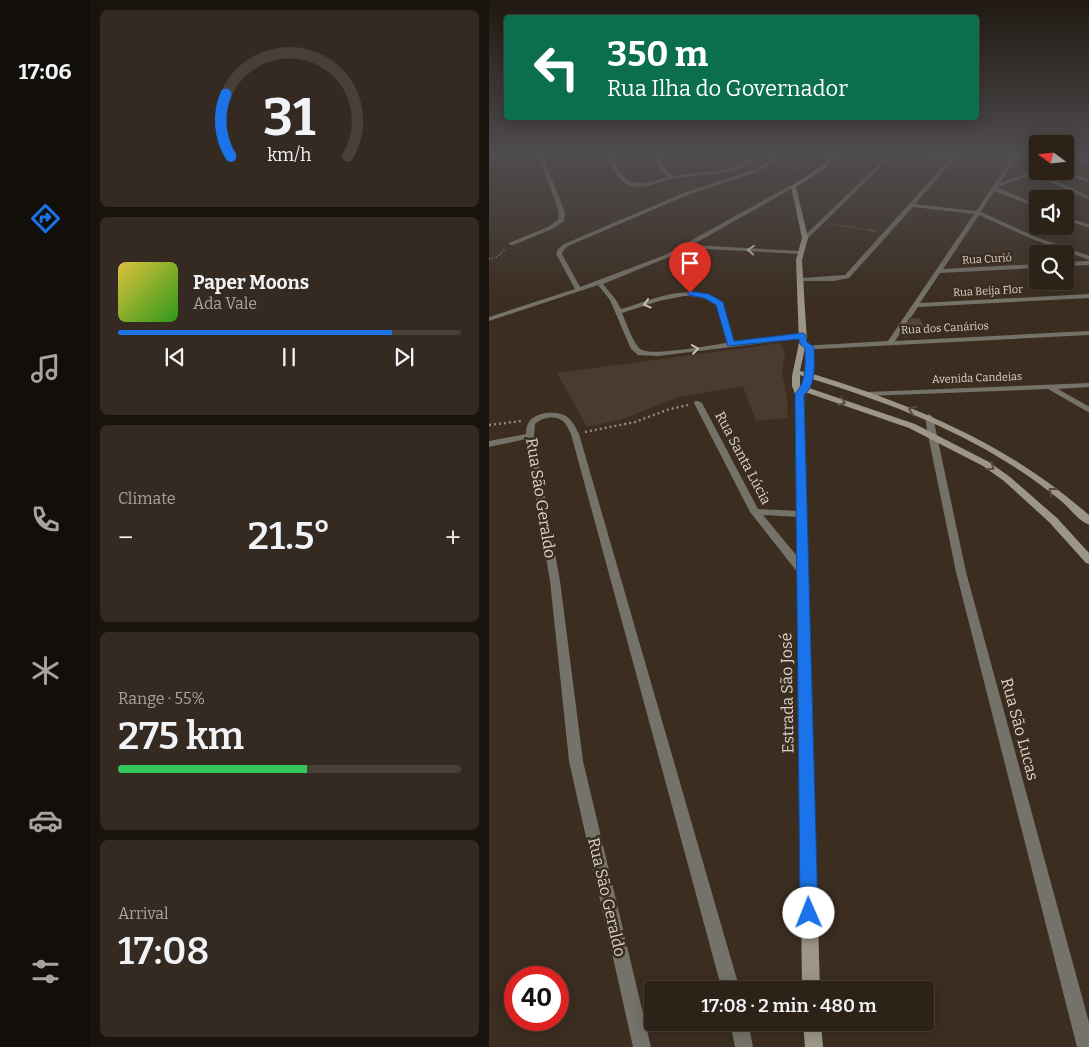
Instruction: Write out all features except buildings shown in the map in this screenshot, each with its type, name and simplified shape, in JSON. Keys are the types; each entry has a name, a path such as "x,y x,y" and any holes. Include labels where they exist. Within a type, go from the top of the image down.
{"street":[{"path":"511,244 558,224 561,220 562,212 559,204"},
{"path":"578,288 559,254 560,250 566,245 663,204"},
{"path":"489,319 578,288 599,283 643,266 686,246 761,204"},
{"path":"797,204 805,238"},
{"path":"805,238 841,204"},
{"path":"891,342 985,204"},
{"path":"801,280 847,277 912,205 979,213 1043,242 1089,258"},
{"path":"1074,221 1089,227"},
{"name":"Estrada São José","path":"801,390 809,375 804,343 799,253 805,238"},
{"path":"686,246 799,253"},
{"path":"1074,264 1089,263"},
{"name":"Rua Curió","path":"938,272 1029,267"},
{"path":"599,283 605,288 619,312 682,293 706,296 720,304 731,344"},
{"name":"Rua Beija Flor","path":"917,305 1089,296"},
{"name":"Rua dos Canários","path":"619,312 637,351 658,354 731,344 891,342 1089,333"},
{"name":"Estrada São José","path":"804,343 797,372 801,390 800,514 803,570 811,981"},
{"path":"797,372 929,417 982,444 1013,462 1076,509 1089,522"},
{"name":"Avenida Candeias","path":"866,394 1089,385"},
{"path":"1050,386 1089,411"},
{"path":"801,390 891,418 932,435 986,464 1007,479 1084,549 1089,561"},
{"name":"Rua Santa Lúcia","path":"699,403 755,512 803,570"},
{"name":"Rua São Geraldo","path":"642,1047 576,761 555,581 530,436 530,427 534,420 547,415 567,420 575,434 728,981"},
{"name":"Rua São Lucas","path":"929,417 961,572 1086,1047"},
{"path":"489,444 530,436"},
{"path":"755,512 800,514"},
{"path":"741,1031 744,1047"},
{"path":"813,1031 814,1047"}],"path":[{"path":"821,223 887,232"},
{"path":"489,259 500,254 511,244"},
{"path":"575,434 635,422 670,409 699,403"},
{"path":"489,425 534,420"}],"shaded area":[{"path":"781,343 785,354 782,372 788,405 787,418 756,421 743,386 679,397 620,420 587,427 557,373"}],"route":[{"path":"690,293 706,296 720,304 731,344 802,336 803,343 809,347 809,375 806,388 799,394 809,913"}]}
